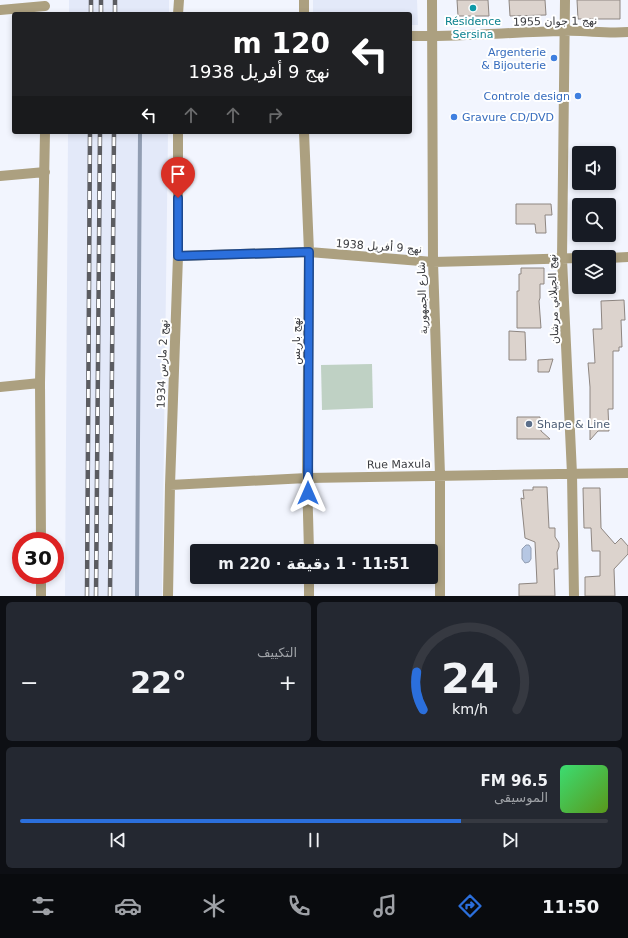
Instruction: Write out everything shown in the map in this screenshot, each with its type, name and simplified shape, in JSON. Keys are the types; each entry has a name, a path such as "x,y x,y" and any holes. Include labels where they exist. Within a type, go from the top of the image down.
{"street":[{"path":"178,12 179,0"},
{"path":"304,0 304,12"},
{"name":"شارع الجمهورية","path":"432,0 433,262 440,475 440,596"},
{"name":"نهج الجيلاني مرشان","path":"565,0 562,259 572,474 574,596"},
{"path":"0,10 45,7"},
{"name":"نهج 1 جوان 1955","path":"412,36 565,31 592,33 628,32"},
{"path":"42,532 40,383 45,134"},
{"name":"نهج 2 مارس 1934","path":"168,596 170,485 178,256 178,134"},
{"name":"نهج باريس","path":"304,134 309,252 307,478 309,544"},
{"path":"0,176 45,172"},
{"name":"نهج 9 أفريل 1938","path":"178,256 309,252 433,262 572,258"},
{"path":"616,258 628,257"},
{"path":"0,387 40,383"},
{"name":"Rue Maxula","path":"170,485 307,478 628,473"},
{"path":"41,584 41,596"},
{"path":"309,584 309,596"}],"shaded area":[{"path":"69,0 169,0 169,12 69,12"},
{"path":"313,0 417,0 418,25 412,25 412,12 313,12"},
{"path":"68,134 168,134 162,596 65,596"}],"green space":[{"path":"372,364 373,408 322,410 321,365"}],"water":[{"path":"526,545 529,545 531,548 531,559 529,562 525,563 522,559 522,549"}],"building":[{"name":"Résidence Sersina","path":"457,0 488,0 489,16 458,16"},
{"path":"509,0 545,0 546,15 510,16"},
{"path":"577,0 620,0 620,19 578,19"},
{"path":"516,204 551,204 552,215 545,215 546,233 536,233 535,224 516,224"},
{"path":"521,268 544,268 544,284 540,284 539,301 541,328 517,328 517,291 519,291 519,274 521,274"},
{"path":"624,300 625,320 621,320 622,347 619,347 619,351 613,351 613,409 608,409 609,431 598,431 590,440 590,387 588,363 595,363 593,329 602,329 601,301"},
{"path":"509,331 525,332 526,360 509,360"},
{"path":"553,359 549,372 538,372 538,360"},
{"name":"Shape & Line","path":"517,417 540,417 541,431 550,439 517,439"},
{"path":"533,487 547,487 549,528 555,528 555,537 559,543 557,552 558,569 554,569 555,596 519,596 519,584 537,583 535,542 525,538 521,498 524,499 523,490 533,490"},
{"path":"583,488 600,488 601,528 615,544 621,538 628,546 628,554 614,569 615,596 585,596 585,577 600,576 600,551 592,551 591,528 584,528"}],"waterway":[{"path":"137,596 140,134"}],"railway":[{"path":"91,0 91,12"},
{"path":"101,0 101,12"},
{"path":"115,0 115,12"},
{"path":"87,596 90,134"},
{"path":"96,596 100,134"},
{"path":"110,596 114,134"}],"place":[{"name":"Résidence Sersina","path":"473,8"},
{"name":"Argenterie & Bijouterie","path":"554,58"},
{"name":"Controle design","path":"578,96"},
{"name":"Gravure CD/DVD","path":"454,117"},
{"name":"Shape & Line","path":"529,424"}],"route":[{"path":"178,198 178,256 309,252 308,493"}]}
